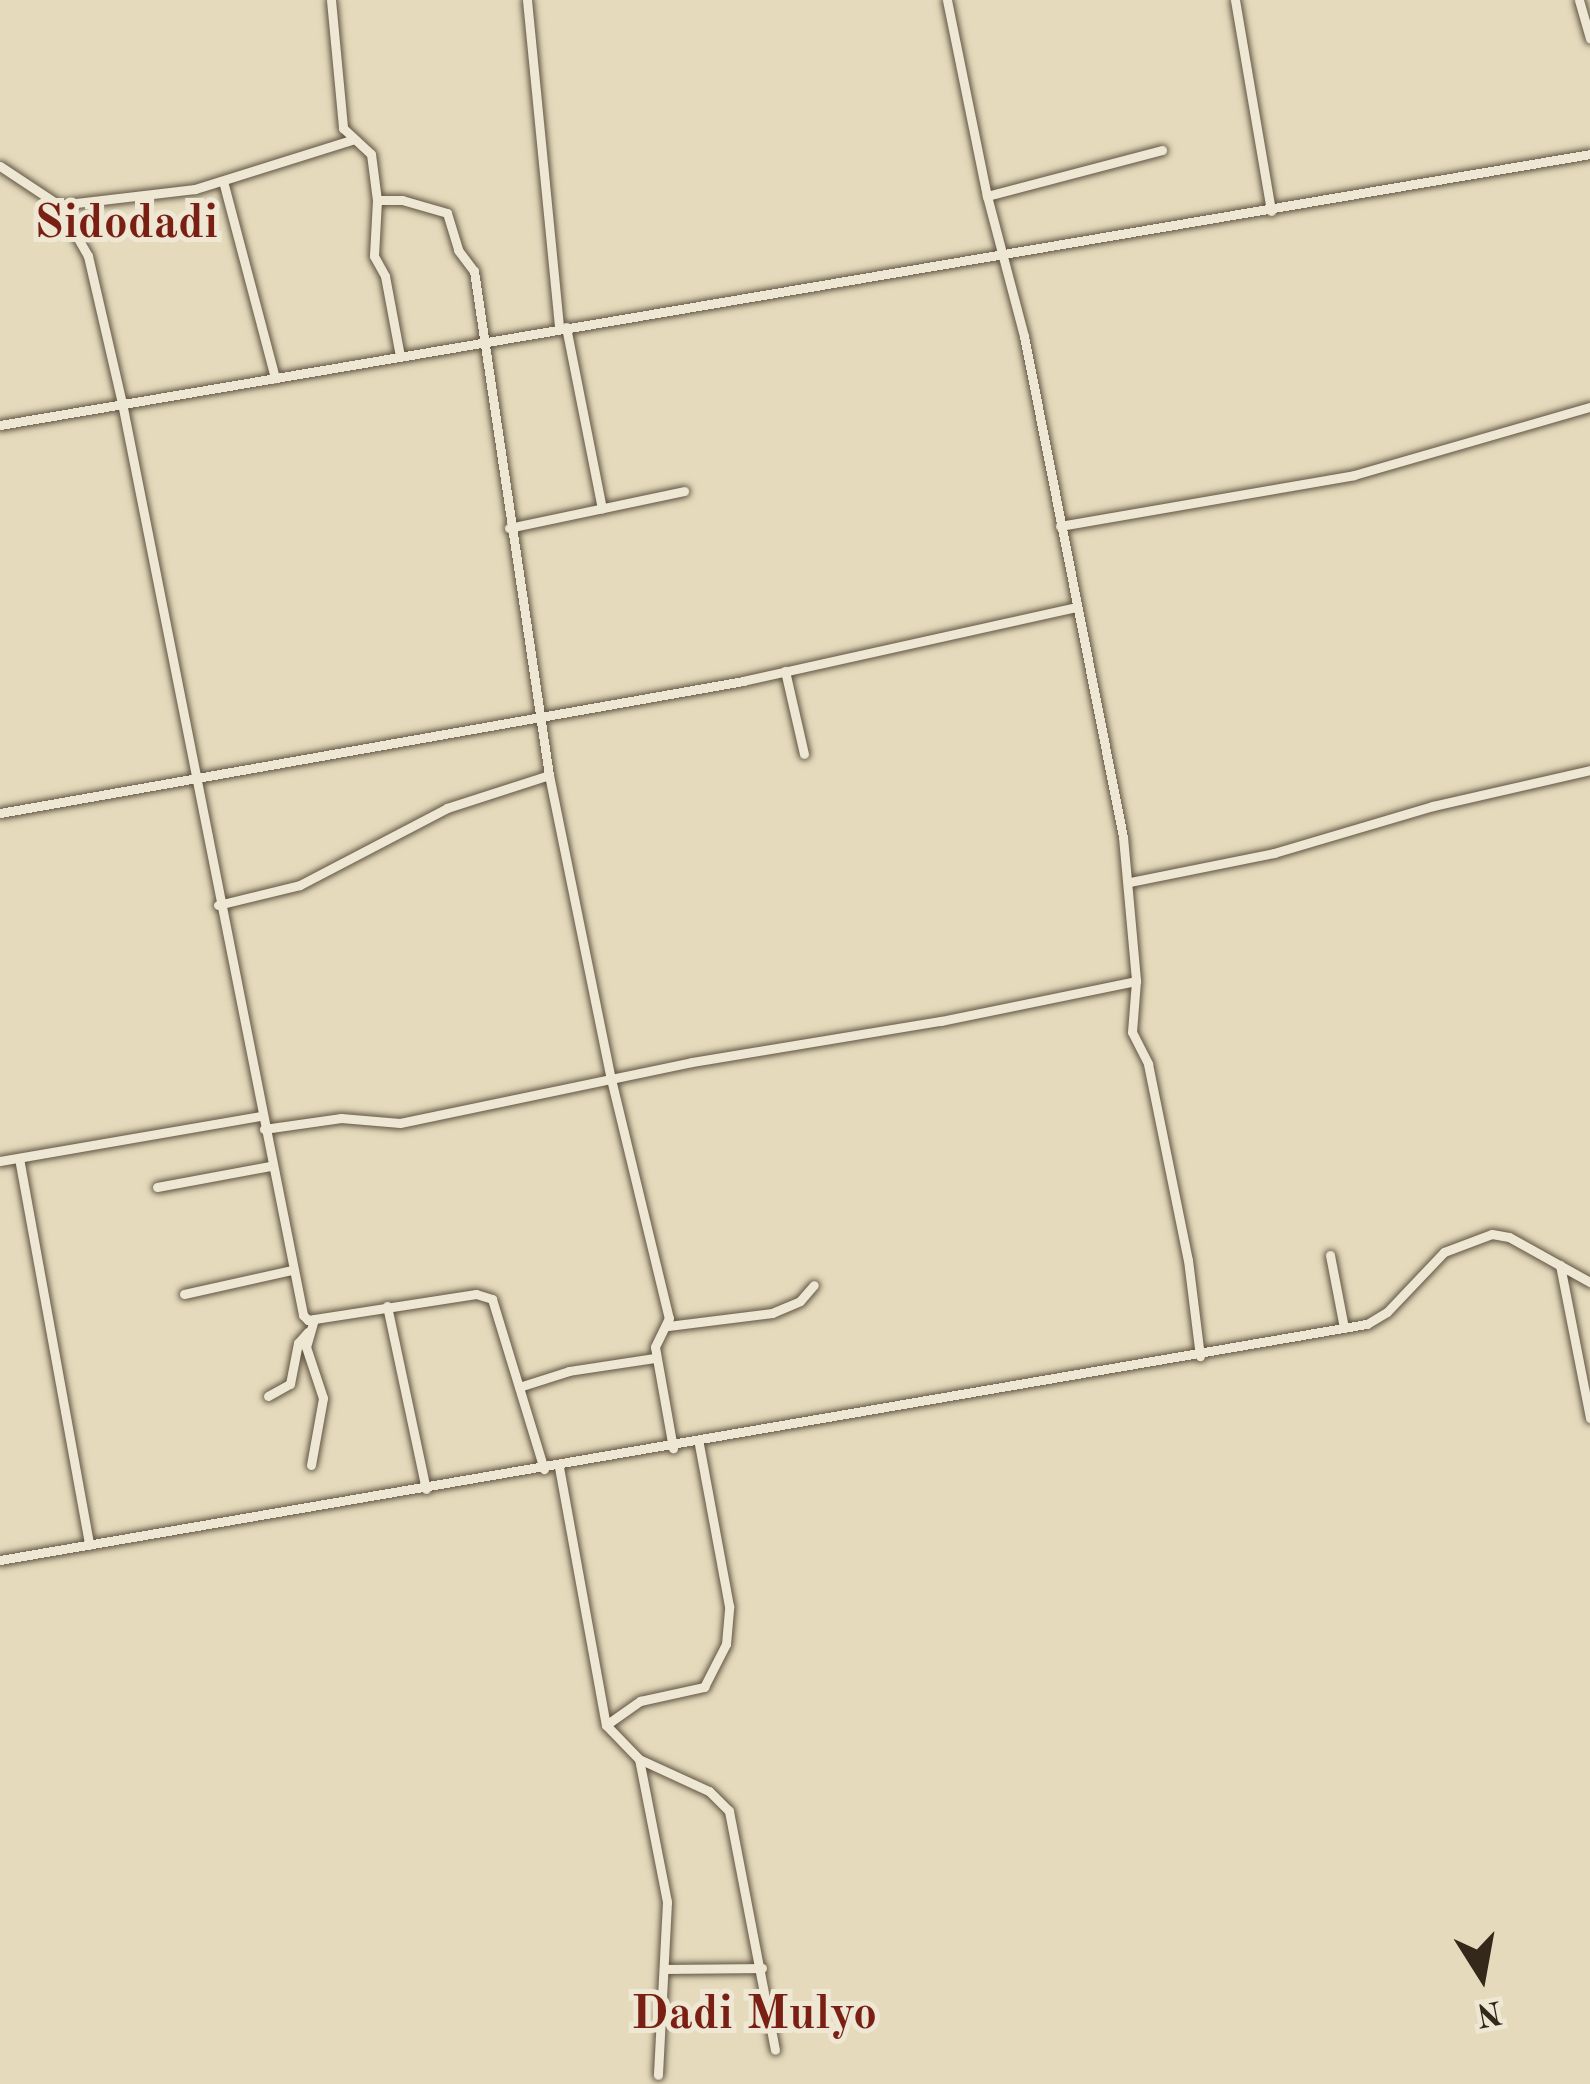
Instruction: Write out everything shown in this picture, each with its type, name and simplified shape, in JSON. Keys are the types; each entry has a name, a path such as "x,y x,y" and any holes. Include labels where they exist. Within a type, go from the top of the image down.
{"street":[{"path":"332,0 343,128 351,140 368,148 377,200 374,256 385,276 400,356"},
{"path":"527,0 563,328 602,508"},
{"path":"947,0 987,196 1004,254 1130,882 1136,981 1132,1032 1148,1064 1188,1260 1200,1356"},
{"path":"1235,0 1271,211"},
{"path":"1579,0 1590,38"},
{"path":"59,205 223,181 351,140"},
{"path":"987,196 1162,150"},
{"path":"0,424 1590,154"},
{"path":"0,166 59,205 88,256 122,404 303,1316 314,1319 476,1294 492,1299 544,1469"},
{"path":"223,181 275,378"},
{"path":"377,200 402,200 447,213 458,250 474,271 549,775 668,1327"},
{"path":"1060,526 1354,475 1590,407"},
{"path":"509,528 684,490"},
{"path":"0,813 739,681 1076,607"},
{"path":"785,671 804,754"},
{"path":"1130,882 1274,854 1433,806 1590,770"},
{"path":"218,905 300,886 447,808 549,775"},
{"path":"264,1129 333,1118 400,1123 689,1062 941,1022 1136,981"},
{"path":"0,1161 261,1115"},
{"path":"19,1158 89,1545"},
{"path":"157,1187 270,1166"},
{"path":"0,1561 699,1444 1344,1328 1381,1318 1435,1259 1476,1238 1509,1237 1590,1282"},
{"path":"1330,1256 1344,1328"},
{"path":"1560,1265 1590,1418"},
{"path":"184,1294 292,1270"},
{"path":"673,1448 655,1342 668,1327 772,1313 800,1301 814,1285"},
{"path":"387,1306 426,1490"},
{"path":"311,1465 322,1398 306,1347 314,1319"},
{"path":"268,1396 290,1384 298,1343 308,1332"},
{"path":"519,1387 569,1371 656,1358"},
{"path":"606,1725 640,1701 699,1690 712,1678 726,1644 729,1606 699,1444"},
{"path":"559,1467 606,1725 639,1759 709,1791 729,1811 775,2050"},
{"path":"639,1759 667,1902 658,2075"},
{"path":"667,1969 762,1968"}],"district":[{"name":"Sidodadi","path":"126,225"},
{"name":"Dadi Mulyo","path":"754,2016"}]}
